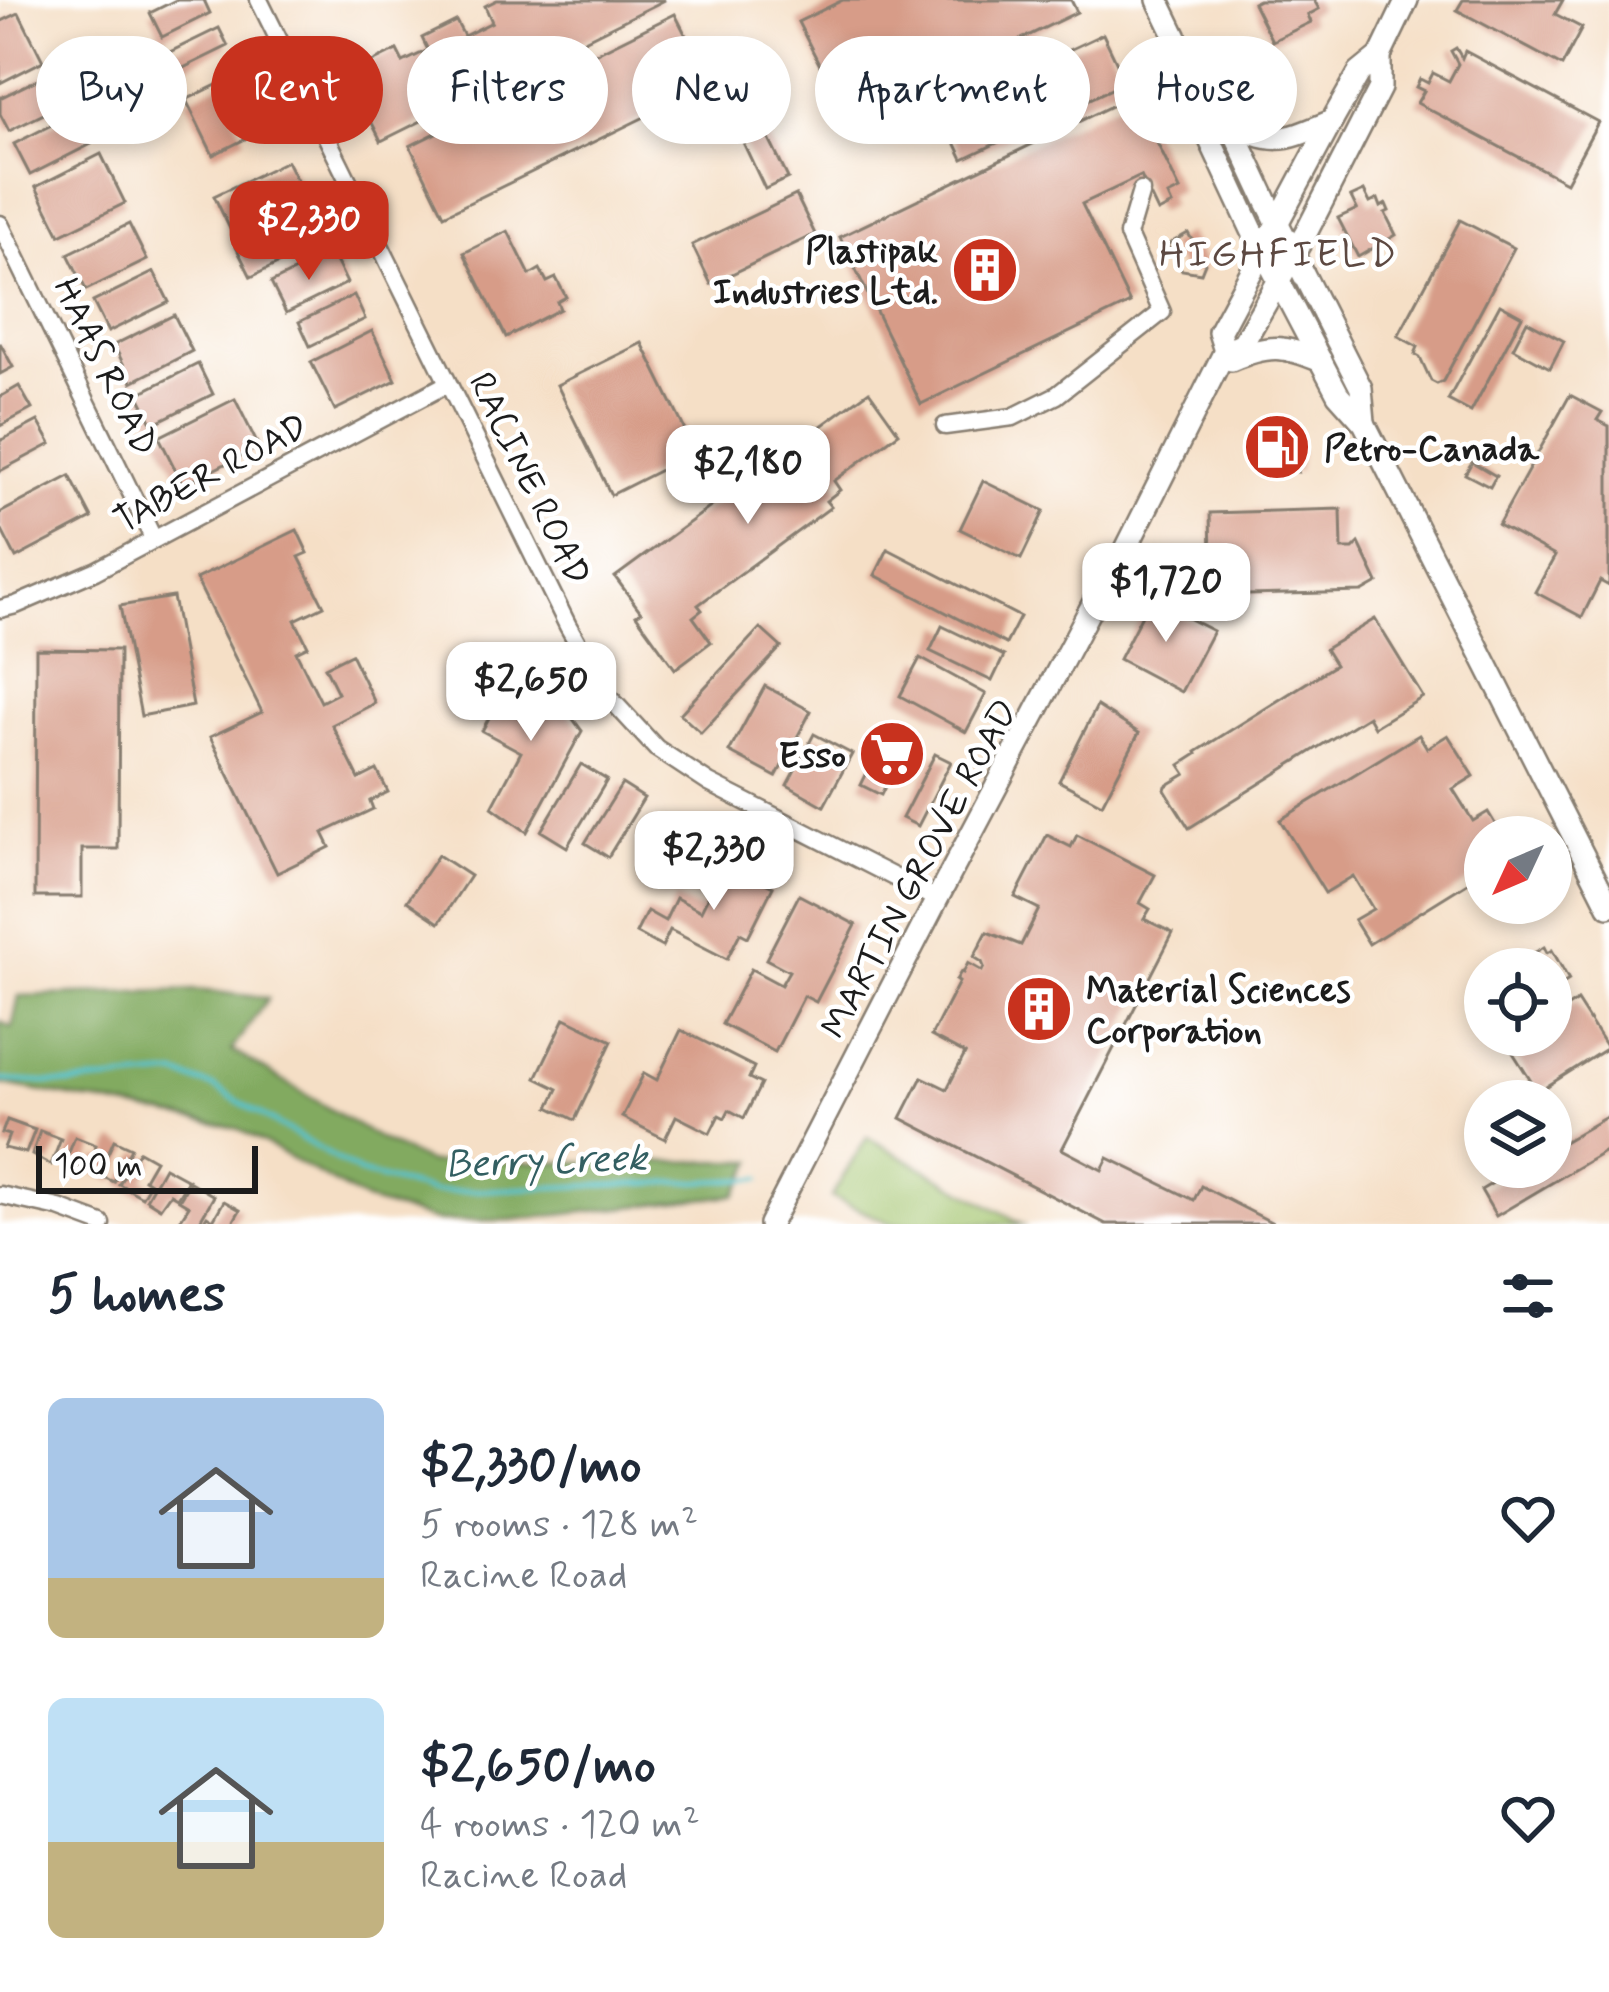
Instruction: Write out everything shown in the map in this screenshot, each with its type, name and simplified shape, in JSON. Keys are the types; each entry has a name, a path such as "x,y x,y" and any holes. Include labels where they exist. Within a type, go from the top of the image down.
{"main road":[{"path":"1158,0 1176,36"},
{"name":"MARTIN GROVE ROAD","path":"1222,358 1219,332 1359,73 1380,56 1407,0"},
{"name":"MARTIN GROVE ROAD","path":"770,1224 1222,358 1243,343 1380,88 1380,56"},
{"path":"1297,135 1332,121"},
{"path":"1212,144 1338,394 1364,423 1609,906"},
{"path":"1239,144 1361,388 1364,423"},
{"path":"1222,358 1276,346 1321,361"}],"street":[{"name":"RACINE ROAD","path":"259,0 447,384 607,695 656,748 709,783 937,899"},
{"path":"945,426 1013,417 1057,395 1162,311 1127,236 1141,191"},
{"name":"HAAS ROAD","path":"0,224 153,538"},
{"name":"TABER ROAD","path":"0,609 95,571 447,384"},
{"path":"0,1196 59,1208 102,1224"}],"green space":[{"path":"197,990 268,998 232,1050 381,1140 429,1163 754,1161 736,1195 512,1220 437,1221 366,1201 237,1128 0,1084 0,1021 12,1028 19,996"},
{"path":"867,1137 1023,1224 892,1224 831,1197"}],"building":[{"path":"176,0 204,0 210,13 162,36 150,13"},
{"path":"497,0 665,0 592,36 464,36 492,22 485,6"},
{"path":"843,0 1071,0 1077,12 1028,36 815,36 815,56 798,22"},
{"path":"1314,0 1319,9 1308,15 1311,22 1282,36 1270,36 1253,3"},
{"path":"1463,0 1563,0 1555,14 1582,28 1562,66 1457,10"},
{"path":"19,13 36,47 36,65 0,83 0,22"},
{"path":"675,14 686,36 632,36 632,123 608,135 608,47"},
{"path":"456,21 464,36 426,36"},
{"path":"219,28 223,36 211,36 211,54 187,66 187,44"},
{"path":"1103,34 1114,57 1114,88 1090,99 1090,40"},
{"path":"1456,48 1462,58 1465,51 1598,122 1566,182 1417,103 1424,91 1416,87 1420,79 1428,83 1433,73 1449,81 1458,64 1451,51"},
{"path":"397,50 403,62 407,60 407,128 383,140 383,57"},
{"path":"36,80 36,118 9,131 0,114 0,98"},
{"path":"211,88 211,144 235,144 213,155 187,100"},
{"name":"Plastipak Industries Ltd.","path":"1114,105 1114,144 1158,144 1180,190 1168,196 1172,205 1158,212 1141,176 1082,204 1130,303 921,404 840,237 1033,144 1090,144 1090,116"},
{"path":"36,133 36,144 91,144 30,175 14,144"},
{"path":"414,144 589,144 444,215 410,146"},
{"path":"744,144 771,144 788,178 765,189"},
{"path":"956,144 995,144 963,159"},
{"path":"101,154 125,203 60,235 36,187"},
{"path":"287,161 305,197 232,233 214,196"},
{"path":"1364,191 1370,203 1378,199 1381,207 1386,204 1389,211 1385,213 1396,235 1358,257 1338,218 1357,209 1351,197"},
{"path":"796,195 815,234 711,284 692,245"},
{"path":"312,210 326,240 251,277 236,247"},
{"path":"1460,220 1514,248 1443,381 1437,384 1415,354 1418,347 1398,336"},
{"path":"129,224 147,260 86,290 68,254"},
{"path":"508,231 530,275 540,269 547,282 556,278 566,297 557,302 560,309 506,337 464,253"},
{"path":"1188,233 1205,263 1201,273 1182,270 1167,245"},
{"path":"332,253 347,283 286,313 271,283"},
{"path":"154,272 169,302 108,332 93,302"},
{"path":"354,295 365,319 310,346 299,322"},
{"path":"1500,304 1522,316 1471,412 1448,400"},
{"path":"174,315 192,351 132,382 114,345"},
{"path":"1527,321 1564,341 1550,368 1513,348"},
{"path":"372,331 396,380 335,410 311,362"},
{"path":"0,343 13,367 0,374"},
{"path":"642,343 696,452 611,495 557,385"},
{"path":"198,364 213,394 153,424 138,394"},
{"path":"19,386 32,409 0,426 0,397"},
{"path":"869,391 899,433 834,481 840,490 826,501 831,507 698,605 702,610 693,617 711,642 675,669 615,577"},
{"path":"1570,395 1602,412 1597,420 1609,426 1609,586 1600,581 1582,617 1535,592 1555,556 1498,525"},
{"path":"235,399 259,447 183,485 159,437"},
{"path":"38,421 51,444 0,471 0,441"},
{"path":"1258,445 1302,452 1298,472 1254,469"},
{"path":"1472,462 1496,476 1490,487 1465,474"},
{"path":"70,476 92,518 16,558 0,527 0,513"},
{"path":"983,481 1044,511 1021,559 960,529"},
{"path":"1341,509 1342,549 1353,549 1359,543 1378,583 1362,592 1212,596 1210,513"},
{"path":"297,530 308,553 299,557 324,606 295,620 308,646 296,652 321,702 338,693 325,667 351,654 375,703 332,725 359,779 377,770 388,792 370,801 373,809 323,833 330,847 277,873 210,737 262,712 196,579"},
{"path":"888,549 1020,617 1006,644 875,575"},
{"path":"173,597 193,706 141,716 120,606"},
{"path":"1150,599 1213,631 1181,692 1119,659"},
{"path":"1375,619 1423,697 1374,727 1368,716 1189,828 1165,790 1186,774 1180,765 1335,665 1325,649"},
{"path":"942,626 1004,656 992,681 930,651"},
{"path":"760,628 781,647 701,733 680,714"},
{"path":"36,649 119,650 118,849 82,849 82,897 35,897"},
{"path":"920,658 986,694 966,732 900,696"},
{"path":"517,664 552,691 582,731 527,832 492,807 521,752 482,731"},
{"path":"765,686 811,711 776,777 729,752"},
{"path":"1097,706 1139,733 1102,804 1059,781"},
{"path":"814,734 852,754 824,806 787,785"},
{"path":"1419,735 1427,748 1448,735 1474,776 1453,789 1470,816 1464,816 1464,885 1369,944 1354,920 1373,909 1353,876 1325,893 1280,820"},
{"path":"884,738 904,747 881,795 861,785"},
{"path":"935,754 951,762 918,826 902,818"},
{"path":"581,764 607,780 567,847 541,831"},
{"path":"622,784 644,798 608,857 585,843"},
{"name":"Material Sciences Corporation","path":"1047,835 1071,847 1077,835 1155,875 1140,903 1150,909 1144,919 1173,933 1062,1149 1102,1170 1108,1158 1194,1200 1201,1186 1275,1224 1106,1224 901,1118 922,1077 947,1089 965,1054 931,1036 968,963 982,971 982,962 974,957 987,932 1021,945 1039,909 1015,897"},
{"path":"438,855 470,876 439,923 407,901"},
{"path":"719,860 773,887 748,937 740,933 727,959 670,930 662,947 636,933 647,911 665,921 676,898 701,911"},
{"path":"799,895 856,925 816,1002 804,996 775,1052 722,1024 751,969 781,985 789,971 766,959"},
{"path":"1577,1001 1607,1048 1557,1080 1530,1080 1515,1056 1572,1056 1572,1004"},
{"path":"565,1018 612,1041 575,1120 549,1107 558,1089 536,1078"},
{"path":"681,1030 754,1067 749,1078 761,1084 744,1118 729,1110 725,1118 719,1115 710,1133 676,1116 665,1139 622,1117 644,1073 657,1080"},
{"path":"1608,1116 1609,1149 1572,1171 1572,1137"},
{"path":"7,1120 35,1130 26,1153 4,1148"},
{"path":"40,1131 61,1139 51,1165 32,1155"},
{"path":"75,1137 96,1145 87,1168 65,1163"},
{"path":"114,1140 131,1148 114,1182 91,1171 98,1156 105,1160"},
{"path":"139,1151 155,1160 144,1179 150,1183 142,1197 119,1184"},
{"path":"164,1167 188,1180 177,1198 170,1194 160,1208 146,1199"},
{"path":"190,1182 214,1196 198,1224 180,1220 189,1206 179,1200"},
{"path":"1484,1188 1543,1188 1496,1216 1481,1190"},
{"path":"224,1201 240,1210 232,1224 202,1224 207,1216 213,1220"}],"waterway":[{"name":"Berry Creek","path":"0,1080 71,1084 177,1075 214,1087 360,1173 434,1192 761,1179"}],"place":[{"name":"Plastipak Industries Ltd.","path":"985,270"},
{"name":"Petro-Canada","path":"1277,447"},
{"name":"Esso","path":"892,754"},
{"name":"Material Sciences Corporation","path":"1039,1009"}],"district":[{"name":"HIGHFIELD","path":"1279,252"}]}
